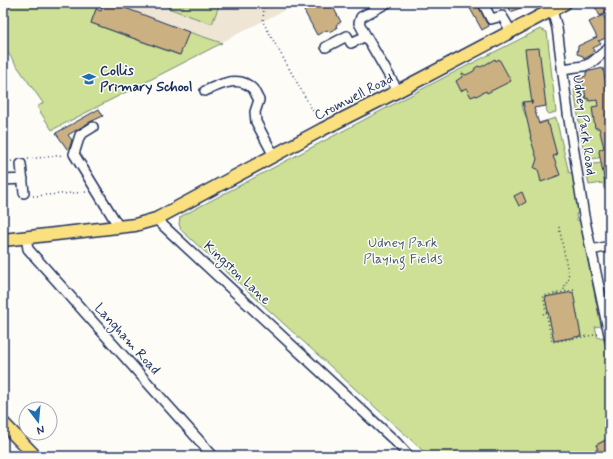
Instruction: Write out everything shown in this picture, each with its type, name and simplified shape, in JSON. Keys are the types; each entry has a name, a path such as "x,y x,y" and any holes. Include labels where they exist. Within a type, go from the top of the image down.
{"main road":[{"name":"Cromwell Road","path":"156,219 323,129 566,3"},
{"path":"3,238 119,227 135,225 156,219"},
{"path":"3,423 35,456"}],"street":[{"path":"387,3 361,17 359,23 398,91"},
{"path":"483,3 491,19 502,16 511,31"},
{"name":"Udney Park Road","path":"552,10 557,28 576,165 591,250 609,336"},
{"path":"326,47 347,36 351,43 366,36"},
{"path":"562,69 584,66 592,63 610,47"},
{"path":"205,91 230,81 248,85 259,100 255,112 256,122 274,156"},
{"path":"93,127 80,135 74,154 119,227"},
{"path":"22,161 24,193"},
{"path":"3,180 23,179"},
{"name":"Kingston Lane","path":"156,219 396,442 409,456"},
{"name":"Langham Road","path":"26,237 28,249 214,456"},
{"path":"591,250 610,246"}],"path":[{"path":"264,3 263,22 323,129"},
{"path":"3,162 22,161 67,154"},
{"path":"24,193 28,196 91,191"},
{"path":"558,227 569,277 564,287 564,291"},
{"path":"574,290 544,296 552,342 609,336"},
{"path":"543,314 547,313"}],"shaded area":[{"name":"Collis Primary School","path":"3,3 298,3 52,130 37,107 43,103 3,46"}],"green space":[{"name":"Collis Primary School","path":"3,3 99,3 91,23 179,55 189,32 222,43 52,130 37,107 43,103 3,46"},
{"path":"170,3 220,3 212,24 168,8"},
{"name":"Udney Park Playing Fields","path":"540,29 547,32 556,112 549,114 547,112 545,100 522,103 523,109 527,119 538,123 556,118 569,173 573,172 580,213 576,214 577,220 580,221 601,326 595,327 598,338 603,337 610,365 610,447 605,440 596,445 598,449 586,456 426,456 421,449 181,230 179,224 180,217 447,76"},
{"path":"610,83 610,156 585,160 574,90"},
{"path":"610,162 610,188 604,189 603,183 589,185 585,165"}],"building":[{"path":"103,3 112,3 189,32 180,55 91,23 96,9 101,11"},
{"path":"309,3 331,3 341,22 336,25 337,28 329,32 327,30 317,35 302,7"},
{"path":"467,3 477,3 489,26 482,30"},
{"path":"507,3 531,3 511,12"},
{"path":"598,3 610,3 610,11 600,16 594,5"},
{"path":"603,15 608,25 606,26 610,36 599,41 598,40 601,44 593,48 593,54 584,59 583,56 577,54 578,46 597,37 589,22"},
{"path":"539,48 546,106 534,108 539,124 547,121 549,125 557,155 553,156 560,175 541,182 538,169 534,168 537,159 530,137 523,102 532,101 525,49"},
{"path":"495,59 496,61 499,59 511,81 487,93 486,91 471,97 466,88 461,91 456,81 462,77 462,73 466,75 474,71 478,66 481,67"},
{"path":"603,68 608,95 610,94 610,189 606,189 599,152 600,149 604,148 599,128 595,128 592,107 598,106 597,100 589,101 588,98 586,99 584,86 577,87 576,79 586,76 586,72"},
{"path":"99,109 103,116 68,135 72,140 70,147 67,149 56,133"},
{"path":"522,192 526,202 519,206 514,196"},
{"path":"573,292 581,336 554,341 545,297"},
{"path":"606,440 610,447 610,456 586,456 598,449 596,445"}],"place":[{"name":"Collis Primary School","path":"89,79"}]}
